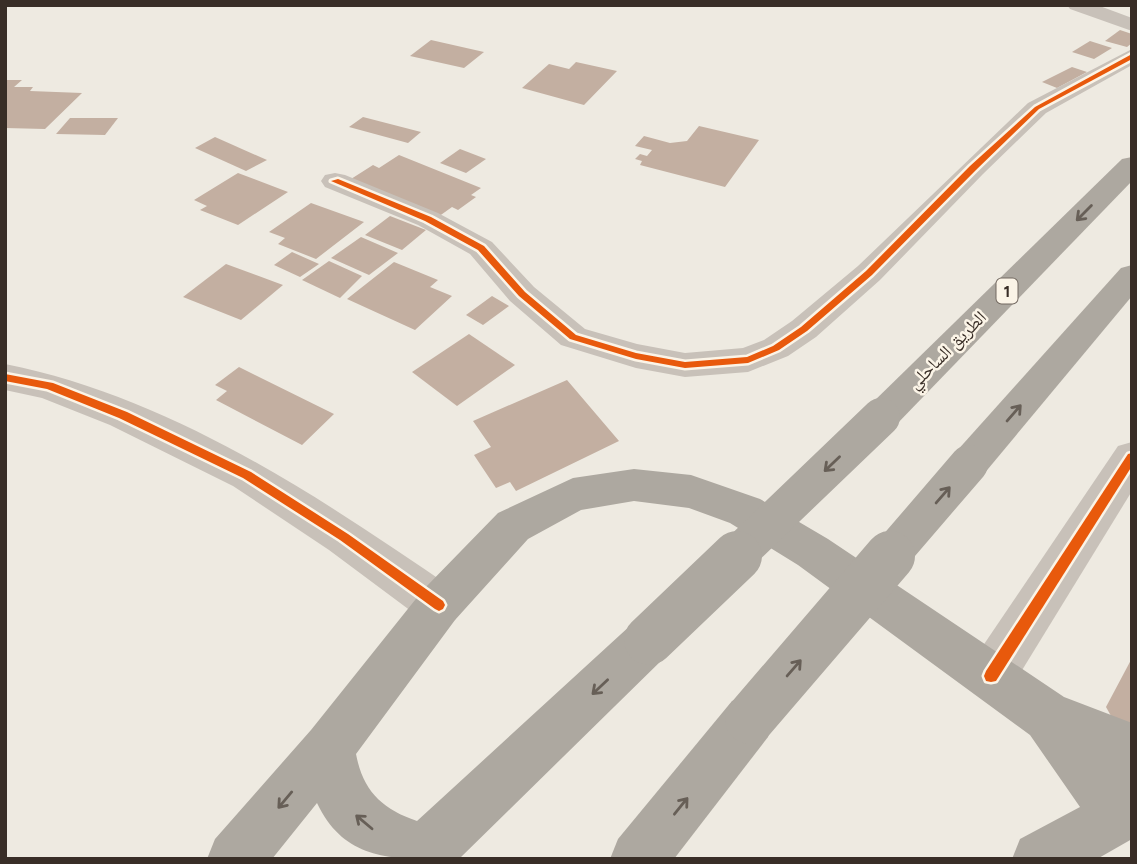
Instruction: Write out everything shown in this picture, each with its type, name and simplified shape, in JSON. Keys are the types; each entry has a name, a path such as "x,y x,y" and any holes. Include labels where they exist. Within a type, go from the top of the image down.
{"highway":[{"name":"الطريق الساحلي","path":"422,855 881,417 1132,165"},
{"path":"638,859 750,719 1132,275"},
{"path":"235,859 329,748 439,605 513,526 573,495 634,485 691,492 745,511 813,552 1048,717 1125,802 1040,859"},
{"path":"1048,717 1132,749"},
{"path":"329,748 338,790 359,819 375,831 422,855"}],"street":[{"path":"1077,5 1132,25"},
{"path":"335,180 428,219 481,248 522,294 573,337 636,356 685,365 748,360 776,348 804,330 869,273 1037,108 1132,56"},
{"path":"5,377 49,386 123,415 247,475 344,537 439,605"},
{"path":"991,676 1132,457"}],"building":[{"path":"1120,30 1132,34 1132,43 1127,47 1105,41"},
{"path":"431,40 484,52 464,68 410,56"},
{"path":"1090,41 1112,48 1094,59 1072,52"},
{"path":"576,62 617,71 584,105 522,88 549,64 569,69"},
{"path":"1072,67 1087,72 1057,88 1042,82"},
{"path":"5,80 22,80 14,87 33,87 30,91 82,93 45,129 5,128"},
{"path":"363,117 421,132 408,143 349,127"},
{"path":"70,118 118,118 105,135 56,134"},
{"path":"699,126 759,140 725,187 640,165 642,161 635,159 640,154 647,156 652,150 635,146 644,136 670,143 687,141"},
{"path":"215,137 267,160 246,171 195,148"},
{"path":"460,149 486,159 466,173 440,163"},
{"path":"399,155 481,188 471,195 476,197 458,210 452,207 438,217 351,179 373,165 379,168"},
{"path":"238,173 288,192 238,225 200,210 207,206 194,200"},
{"path":"311,203 364,222 316,259 278,244 285,238 269,232"},
{"path":"390,216 426,230 402,250 365,235"},
{"path":"361,237 398,253 369,275 331,258"},
{"path":"292,252 319,264 300,277 274,265"},
{"path":"329,261 362,276 340,298 302,280"},
{"path":"394,262 438,280 430,287 452,296 415,330 347,299"},
{"path":"226,264 283,285 241,320 183,297"},
{"path":"492,296 509,306 483,325 466,315"},
{"path":"469,334 515,365 457,406 412,372"},
{"path":"239,367 334,414 302,445 216,400 227,391 215,385"},
{"path":"567,380 619,441 516,491 510,482 496,488 474,455 491,447 473,421"},
{"path":"1132,658 1132,741 1120,732 1106,707"}],"cycle path":[{"path":"335,181 428,219 481,248 522,294 573,337 636,356 685,365 748,360 776,348 804,329 869,273 1037,108 1132,56"},
{"path":"5,377 49,386 123,415 247,475 344,537 439,605"},
{"path":"991,676 1132,457"}]}
